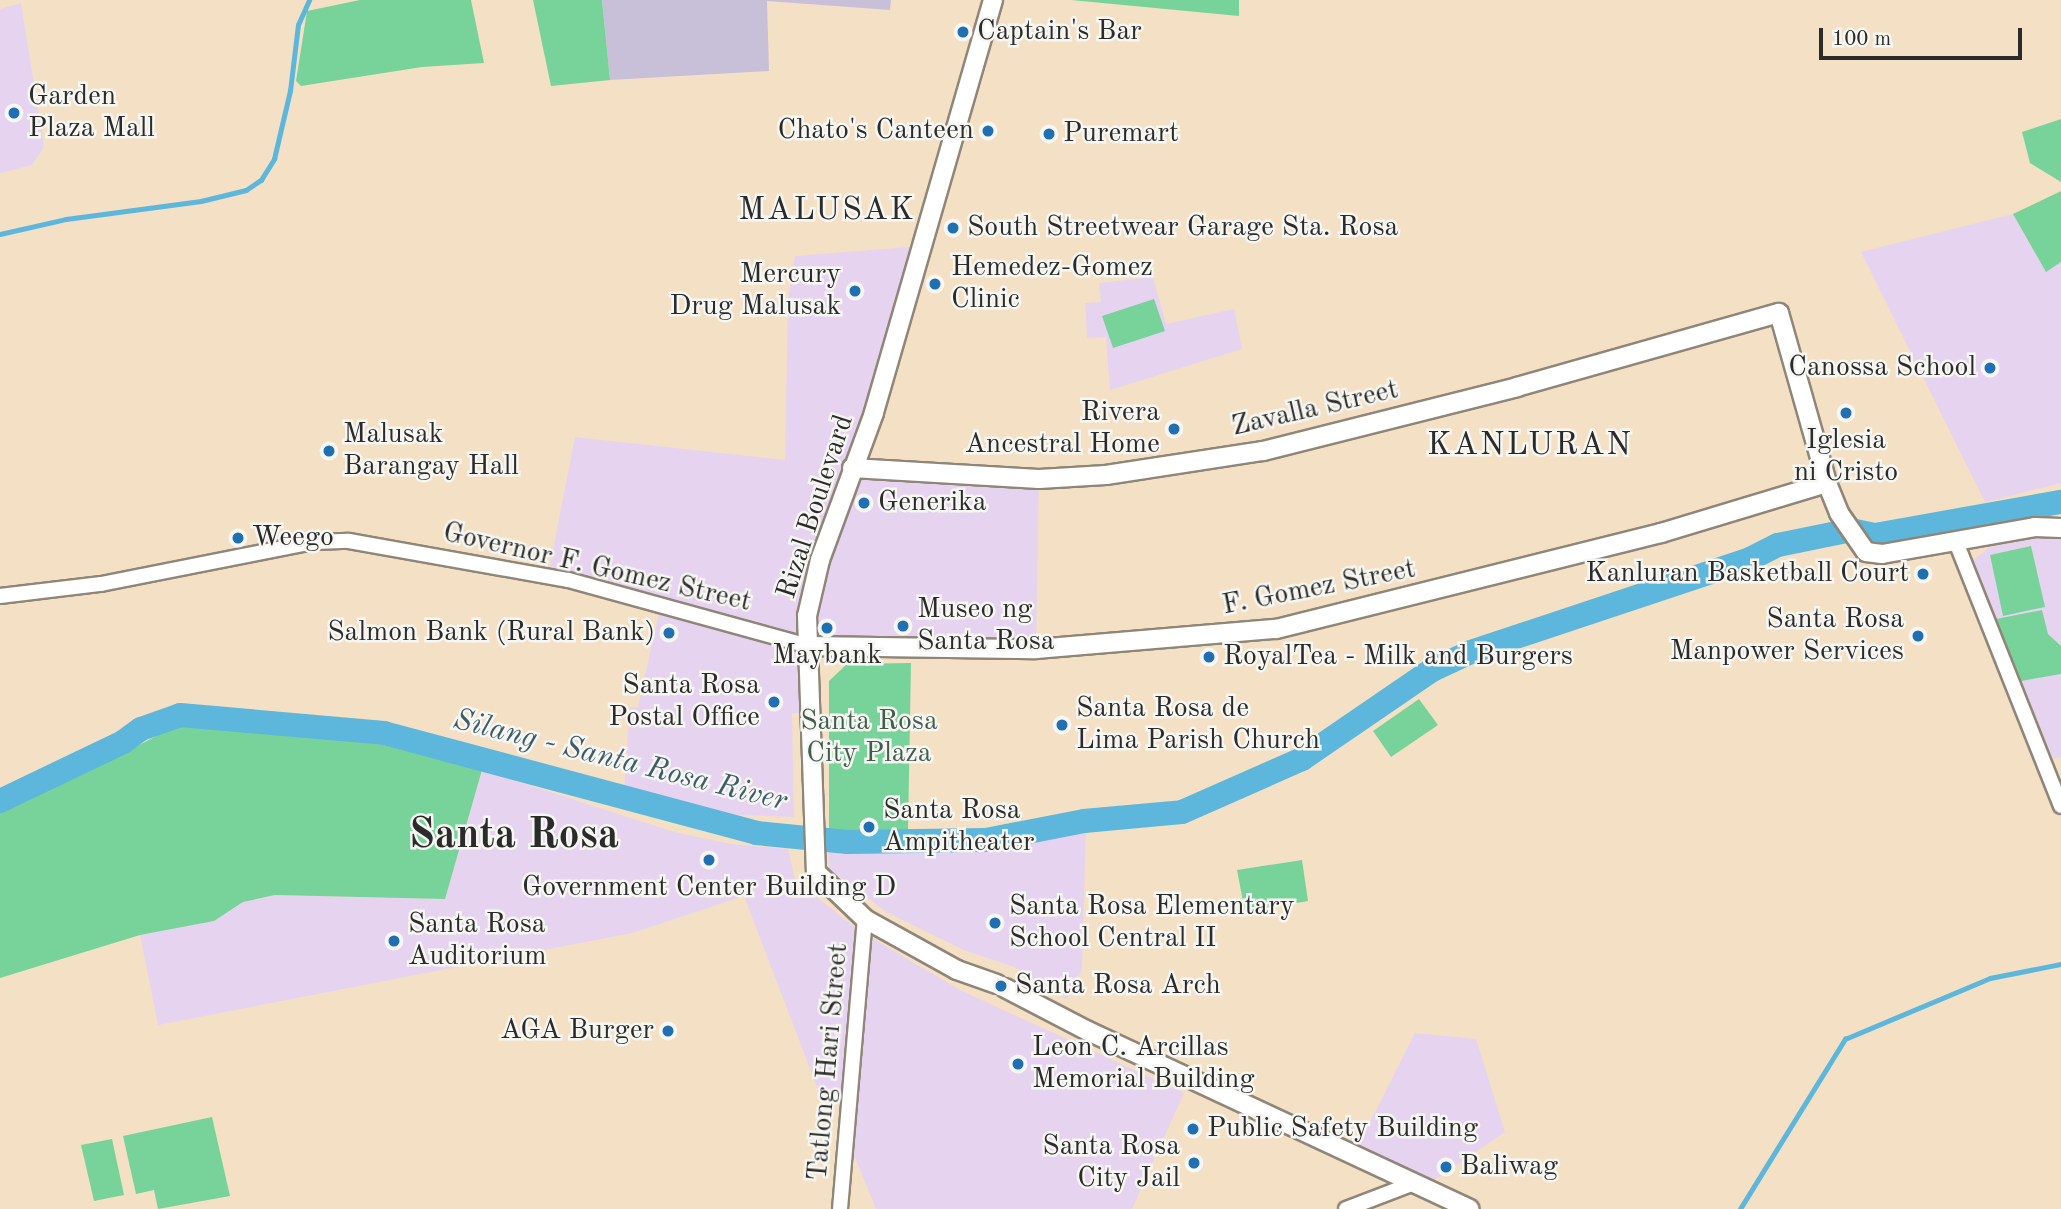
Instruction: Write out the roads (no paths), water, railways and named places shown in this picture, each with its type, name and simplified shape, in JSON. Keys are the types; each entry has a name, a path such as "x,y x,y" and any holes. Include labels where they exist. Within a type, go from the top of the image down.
{"main road":[{"name":"Rizal Boulevard","path":"993,0 874,413 820,560 807,616 813,855 821,879 865,919 957,970 1001,986 1088,1031 1469,1209"},
{"name":"Zavalla Street","path":"852,468 1039,479 1106,475 1264,451 1517,387 1779,313 1827,484"},
{"path":"1827,484 1839,513 1866,552 1956,542 2035,527 2061,528"},
{"name":"F. Gomez Street","path":"808,646 1036,649 1276,629 1547,564 1827,484"}],"street":[{"name":"Governor F. Gomez Street","path":"0,596 101,584 314,542 349,541 569,580 808,646"},
{"path":"1956,542 2061,806"},
{"name":"Tatlong Hari Street","path":"840,1209 865,919"},
{"path":"1346,1209 1413,1183"}],"waterway":[{"path":"0,234 66,219 201,201 246,190 261,180 274,159 290,91 298,25 309,0"},
{"name":"Silang - Santa Rosa River","path":"0,801 123,742 141,729 180,715 384,733 756,833 848,842 986,840 1084,821 1182,812 1302,759 1432,670 1471,652 1750,559 1778,545 1851,530 1875,535 2061,502"},
{"path":"1740,1209 1845,1039 1990,978 2061,964"}],"place":[{"name":"Captain's Bar","path":"963,32"},
{"name":"Garden Plaza Mall","path":"14,113"},
{"name":"Chato's Canteen","path":"988,131"},
{"name":"Puremart","path":"1049,134"},
{"name":"South Streetwear Garage Sta. Rosa","path":"953,228"},
{"name":"Hemedez-Gomez Clinic","path":"935,284"},
{"name":"Mercury Drug Malusak","path":"855,291"},
{"name":"Canossa School","path":"1990,368"},
{"name":"Iglesia ni Cristo","path":"1846,413"},
{"name":"Rivera Ancestral Home","path":"1174,429"},
{"name":"Malusak Barangay Hall","path":"329,451"},
{"name":"Generika","path":"864,503"},
{"name":"Weego","path":"238,538"},
{"name":"Kanluran Basketball Court","path":"1923,574"},
{"name":"Museo ng Santa Rosa","path":"903,626"},
{"name":"Maybank","path":"827,628"},
{"name":"Salmon Bank (Rural Bank)","path":"669,633"},
{"name":"Santa Rosa Manpower Services","path":"1918,636"},
{"name":"RoyalTea - Milk and Burgers","path":"1209,657"},
{"name":"Santa Rosa Postal Office","path":"774,702"},
{"name":"Santa Rosa de Lima Parish Church","path":"1062,725"},
{"name":"Santa Rosa Ampitheater","path":"869,827"},
{"name":"Government Center Building D","path":"709,860"},
{"name":"Santa Rosa Elementary School Central II","path":"995,923"},
{"name":"Santa Rosa Auditorium","path":"394,941"},
{"name":"Santa Rosa Arch","path":"1001,986"},
{"name":"AGA Burger","path":"668,1031"},
{"name":"Leon C. Arcillas Memorial Building","path":"1018,1064"},
{"name":"Public Safety Building","path":"1193,1129"},
{"name":"Santa Rosa City Jail","path":"1194,1163"},
{"name":"Baliwag","path":"1446,1167"}],"district":[{"name":"MALUSAK","path":"827,211"},
{"name":"KANLURAN","path":"1530,446"},
{"name":"Santa Rosa","path":"514,836"}],"park label":[{"name":"Santa Rosa City Plaza","path":"869,738"}]}
